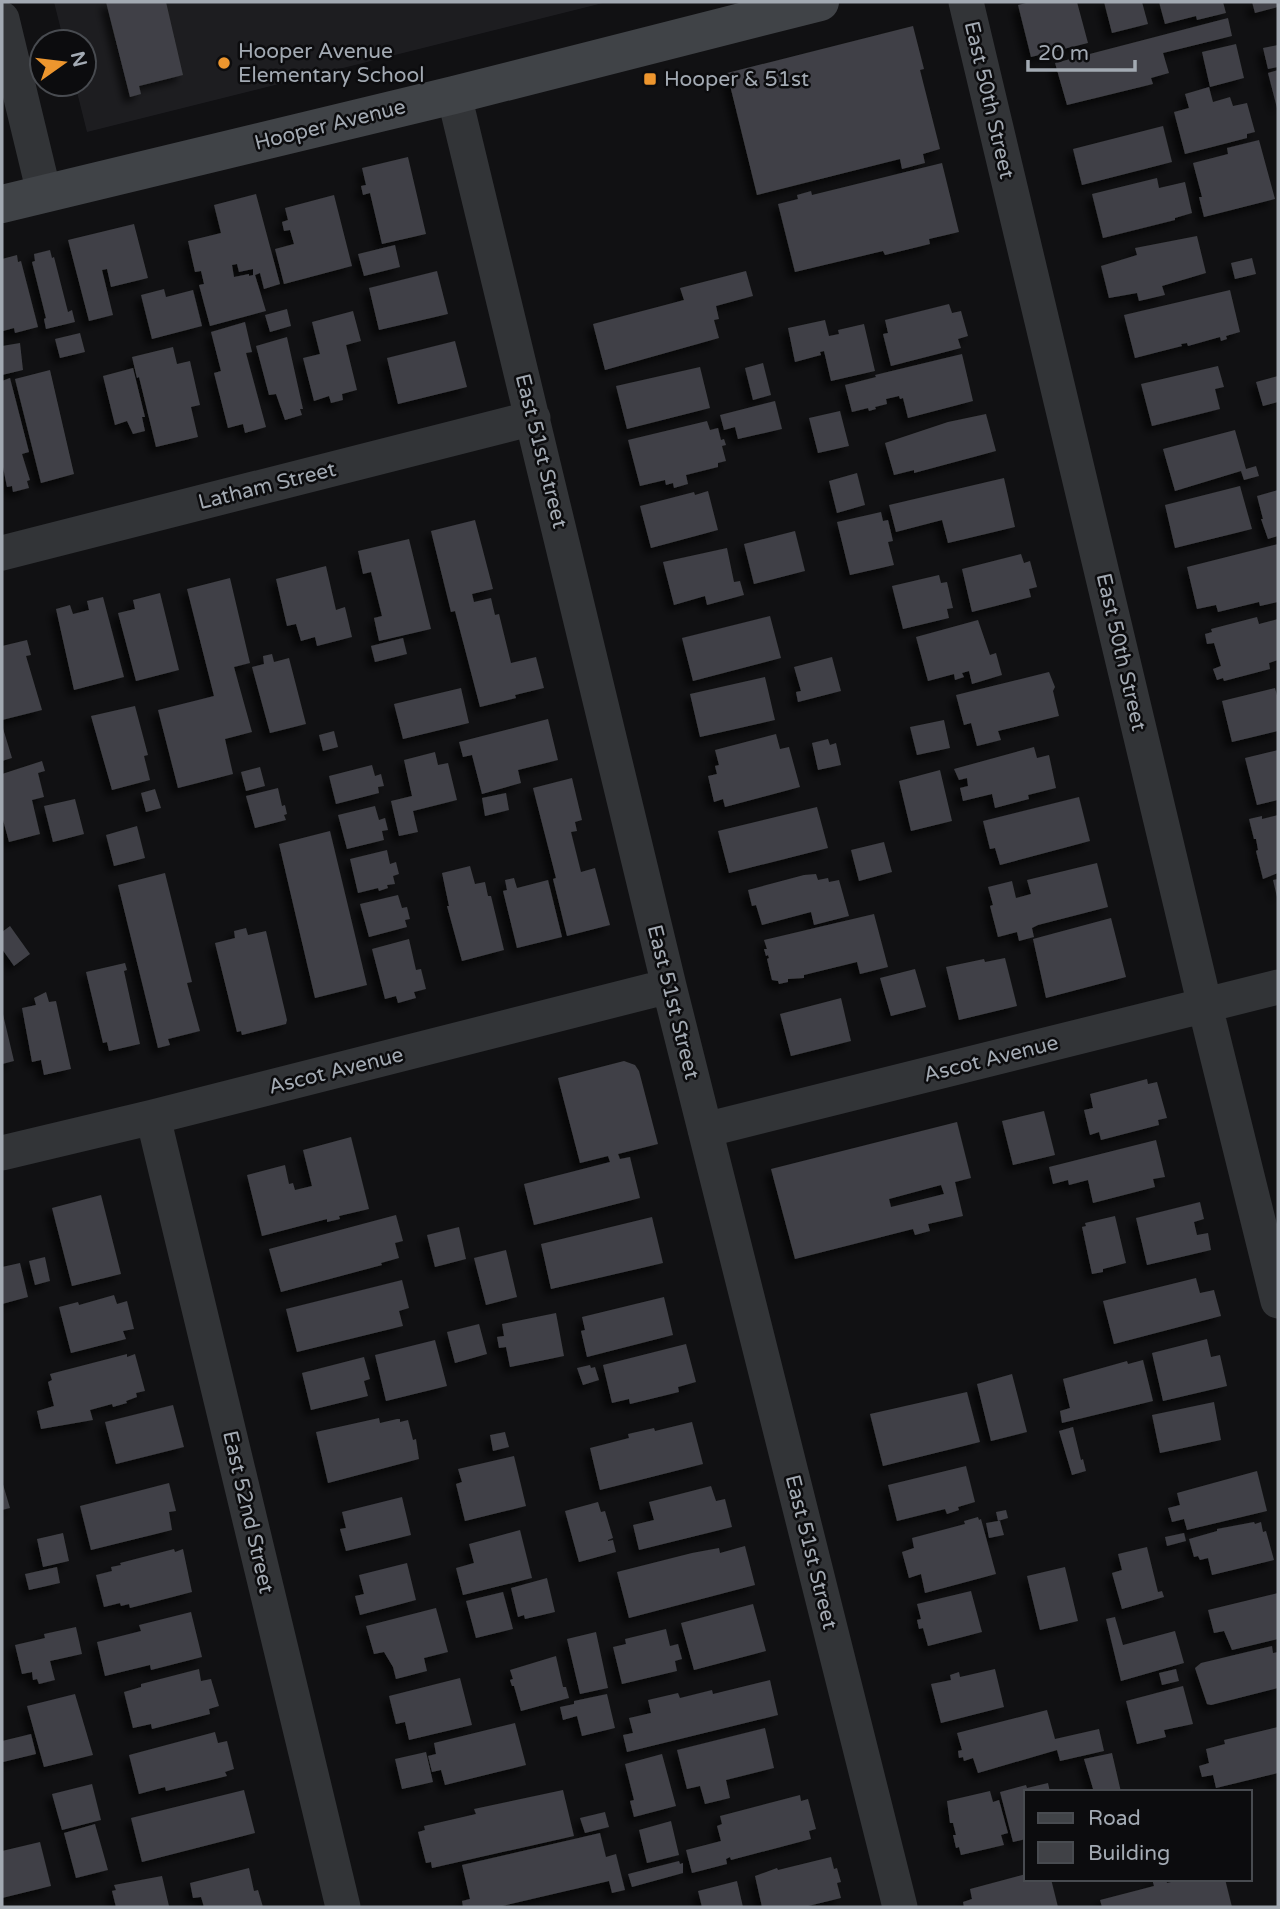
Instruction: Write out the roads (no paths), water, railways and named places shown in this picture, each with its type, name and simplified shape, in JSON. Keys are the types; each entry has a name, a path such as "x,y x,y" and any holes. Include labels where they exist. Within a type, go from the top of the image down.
{"street":[{"name":"Hooper Avenue","path":"2,204 699,34 720,14 820,2"},
{"name":"East 50th Street","path":"966,2 1278,1301"},
{"path":"2,19 44,193"},
{"name":"East 51st Street","path":"454,94 668,986 900,1907"},
{"name":"Latham Street","path":"2,554 533,418"},
{"name":"Ascot Avenue","path":"2,1153 668,986"},
{"name":"Ascot Avenue","path":"705,1130 1278,987"},
{"name":"East 52nd Street","path":"153,1117 343,1907"}],"place":[{"name":"Hooper Avenue Elementary School","path":"224,63"},
{"name":"Hooper & 51st","path":"650,79"}]}
